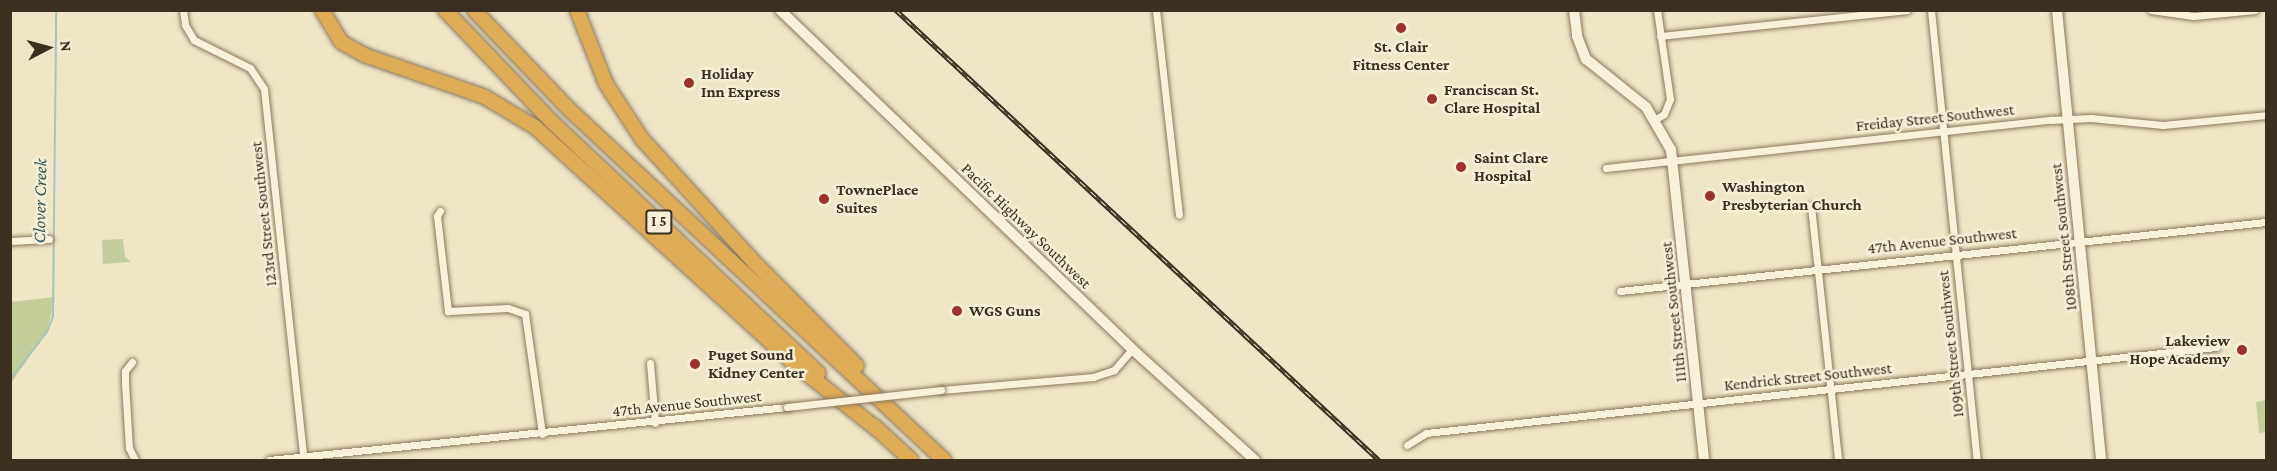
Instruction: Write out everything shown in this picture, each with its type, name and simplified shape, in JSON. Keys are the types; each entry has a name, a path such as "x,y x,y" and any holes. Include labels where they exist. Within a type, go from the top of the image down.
{"highway":[{"path":"322,10 341,42 364,55 485,97 535,127 791,361 878,430"},
{"name":"I 5","path":"445,10 552,122 910,460"},
{"name":"I 5","path":"474,10 571,111 944,460"},
{"path":"577,10 606,84 642,139 754,262 871,380 904,423"}],"street":[{"name":"123rd Street Southwest","path":"183,10 184,25 194,40 250,68 264,89 303,456"},
{"name":"Pacific Highway Southwest","path":"780,10 1132,349 1255,460"},
{"path":"1156,10 1179,215"},
{"path":"1574,10 1577,36 1586,59 1641,102 1656,119 1664,114 1670,99 1657,10"},
{"path":"1660,36 1907,10"},
{"name":"109th Street Southwest","path":"1931,10 1977,460"},
{"name":"108th Street Southwest","path":"2057,10 2101,460"},
{"path":"2151,10 2194,16 2255,10"},
{"name":"Freiday Street Southwest","path":"1606,168 2067,118 2163,125 2266,115"},
{"name":"111th Street Southwest","path":"1656,119 1673,160 1704,460"},
{"path":"1811,206 1838,460"},
{"path":"440,211 437,216 449,313 508,308 522,312 528,323 542,434"},
{"name":"47th Avenue Southwest","path":"1620,291 1956,253 2266,222"},
{"path":"10,242 49,239"},
{"name":"Kendrick Street Southwest","path":"1407,445 1426,433 2216,347"},
{"name":"47th Avenue Southwest","path":"269,460 655,423 941,390 1093,377 1114,370 1132,349"},
{"path":"132,362 125,370 125,382 129,448 135,460"},
{"path":"650,363 655,423"}],"green space":[{"path":"123,239 125,257 131,262 103,264 102,240"},
{"path":"55,297 47,332 11,383 11,302"},
{"path":"2266,400 2266,432 2259,433 2256,402"}],"waterway":[{"name":"Clover Creek","path":"10,379 47,332 53,316 56,10"}],"railway":[{"path":"896,10 1379,460"}],"place":[{"name":"St. Clair Fitness Center","path":"1401,28"},
{"name":"Holiday Inn Express","path":"689,83"},
{"name":"Franciscan St. Clare Hospital","path":"1432,99"},
{"name":"Saint Clare Hospital","path":"1461,167"},
{"name":"Washington Presbyterian Church","path":"1710,196"},
{"name":"TownePlace Suites","path":"824,199"},
{"name":"WGS Guns","path":"957,311"},
{"name":"Lakeview Hope Academy","path":"2242,350"},
{"name":"Puget Sound Kidney Center","path":"695,364"}]}
